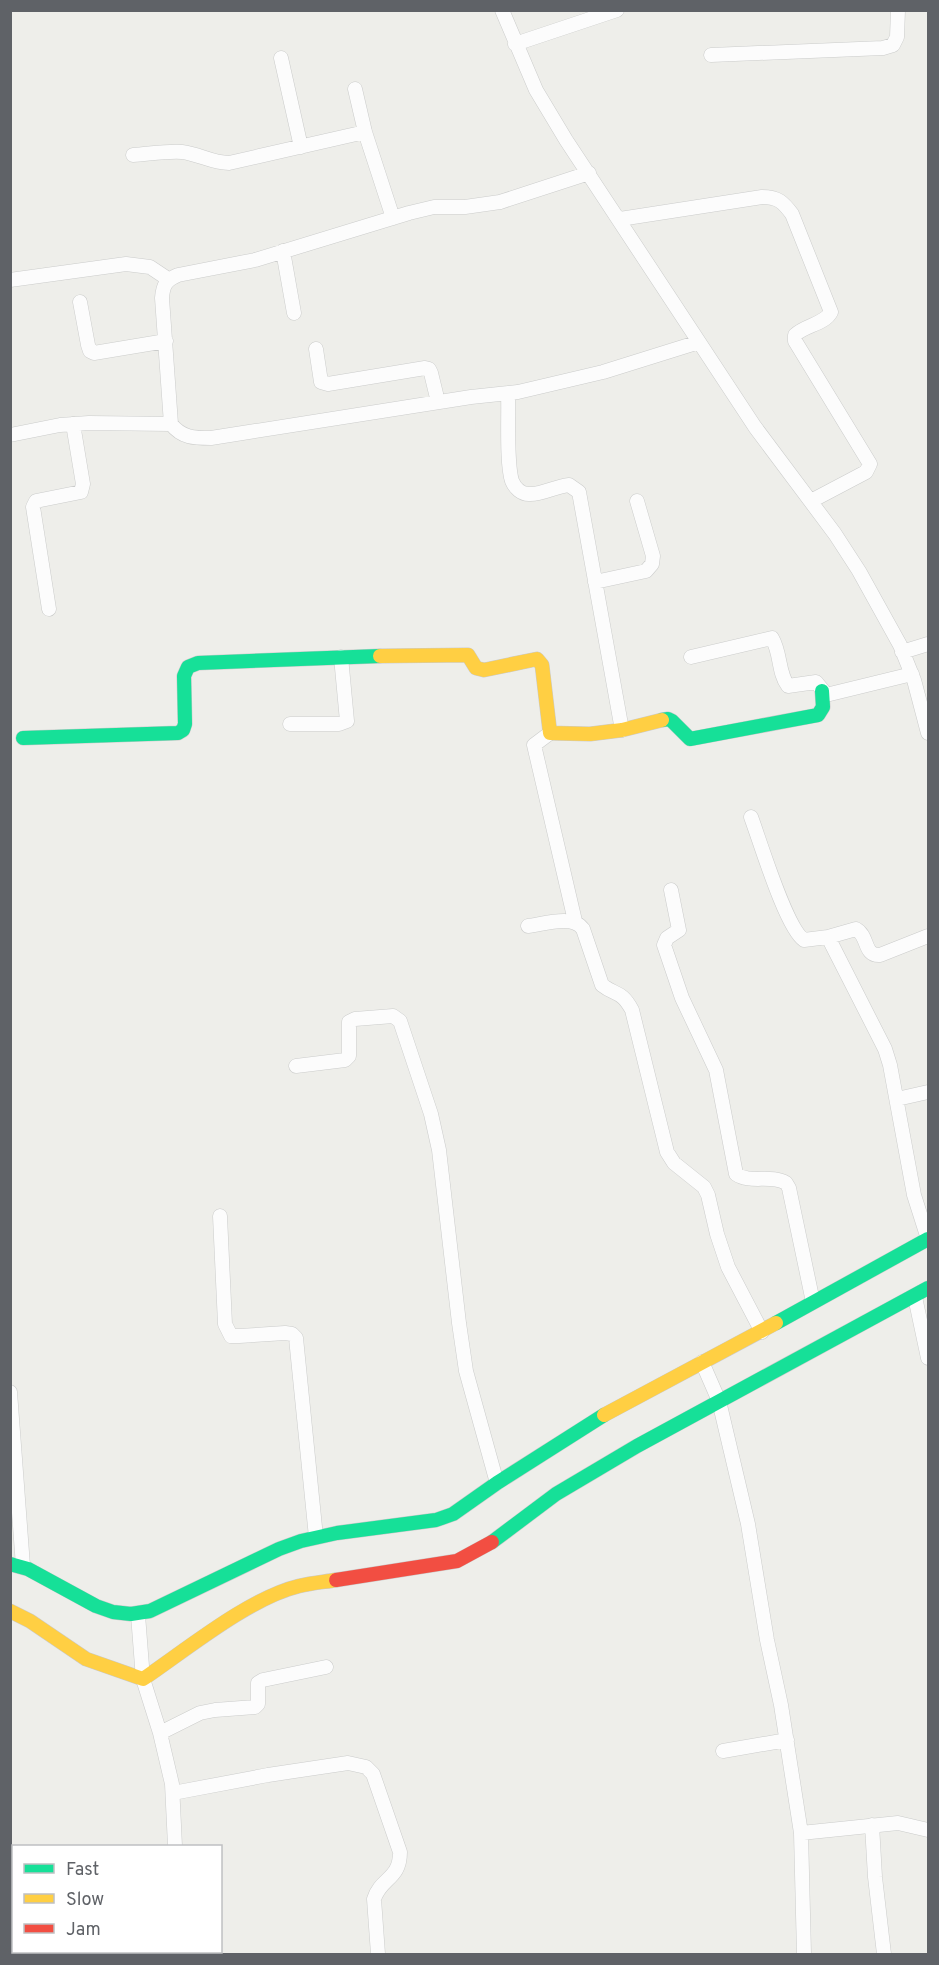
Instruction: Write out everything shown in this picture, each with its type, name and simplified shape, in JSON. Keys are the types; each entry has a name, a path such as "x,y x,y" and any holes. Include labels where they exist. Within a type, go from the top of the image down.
{"street":[{"path":"502,10 536,90 755,427 811,501 859,571 903,652 912,674 928,734"},
{"path":"515,44 617,10"},
{"path":"711,55 883,48 893,45 897,37 898,10"},
{"path":"281,58 301,147"},
{"path":"355,89 365,132 393,218"},
{"path":"134,155 181,152 194,154 213,162 229,163 365,132"},
{"path":"589,172 500,202 465,207 434,207 255,260 168,279 163,288 162,298 171,424 184,435 193,438 211,438 508,393 603,372 699,342"},
{"path":"620,219 762,197 773,197 783,202 792,214 831,312 827,318 800,330 795,335 795,341 870,464 866,472 811,501"},
{"path":"283,251 294,313"},
{"path":"10,280 126,264 150,267 168,279"},
{"path":"80,302 88,345 90,351 94,353 166,341"},
{"path":"316,349 321,382 328,384 425,368 431,373 438,402"},
{"path":"508,393 510,465 513,483 518,490 532,495 569,485 579,492 622,730"},
{"path":"10,435 74,424 171,424"},
{"path":"49,609 33,507 36,501 78,494 83,489 74,424"},
{"path":"595,582 646,571 652,564 653,555 637,501"},
{"path":"574,921 534,745 550,733 590,734 672,720 683,735 690,739 809,718 822,712 824,706 822,691 816,682 788,686 784,680 772,638 691,657"},
{"path":"903,652 928,644"},
{"path":"23,738 178,733 183,730 185,724 184,676 186,669 198,663 405,654 468,655 476,668 484,670 537,660 542,665 550,733"},
{"path":"290,724 347,722 341,657"},
{"path":"822,691 834,693 912,674"},
{"path":"751,817 778,894 796,932 804,940 828,937 856,929 865,937 868,951 873,955 880,955 928,936"},
{"path":"671,890 680,930 667,938 664,945 682,998 716,1070 736,1174 745,1178 777,1179 786,1183 789,1188 813,1302"},
{"path":"528,926 574,921 579,923 602,985 621,994 632,1010 667,1152 680,1169 697,1180 708,1195 728,1267 762,1332"},
{"path":"10,1392 17,1565 47,1577 102,1610 120,1615 150,1611 279,1549 316,1537 436,1520 453,1514 497,1483 600,1418 705,1367 813,1302 928,1239 914,1195 890,1065 880,1036 828,937"},
{"path":"296,1066 345,1060 349,1056 349,1022 355,1019 393,1016 400,1021 431,1114 439,1150 466,1371 497,1483"},
{"path":"897,1099 928,1092"},
{"path":"220,1216 227,1331 231,1335 239,1336 285,1333 292,1334 296,1338 316,1537"},
{"path":"143,1679 241,1614 281,1592 298,1586 457,1561 495,1541 556,1494 716,1395 915,1297 928,1288"},
{"path":"915,1297 928,1358"},
{"path":"705,1367 716,1395 748,1524 767,1640 787,1740 801,1833 804,1954"},
{"path":"10,1611 30,1621 86,1659 143,1679"},
{"path":"138,1614 140,1663 160,1733 173,1793 176,1845"},
{"path":"160,1733 200,1713 255,1707 258,1704 258,1683 263,1680 326,1667"},
{"path":"723,1751 787,1740"},
{"path":"173,1793 321,1766 348,1763 366,1767 373,1774 400,1852 397,1871 376,1892 374,1899 378,1954"},
{"path":"801,1833 898,1823 928,1830"},
{"path":"872,1825 875,1877 884,1954"}],"traffic: fast":[{"path":"23,738 178,733 183,730 185,724 184,676 188,667 198,663 380,656"},
{"path":"662,720 672,721 690,739 818,715 823,707 822,691"},
{"path":"776,1323 928,1239"},
{"path":"492,1542 556,1494 637,1446 928,1288"},
{"path":"10,1564 28,1569 96,1606 113,1612 131,1614 150,1611 279,1549 301,1541 337,1533 436,1520 453,1514 604,1415"}],"traffic: slow":[{"path":"380,656 468,655 476,668 484,670 537,659 542,665 550,733 590,734 622,730 662,720"},
{"path":"604,1415 776,1323"},
{"path":"10,1611 30,1621 86,1659 143,1679 218,1626 260,1602 299,1586 336,1580"}],"traffic: jam":[{"path":"336,1580 457,1561 492,1542"}]}
